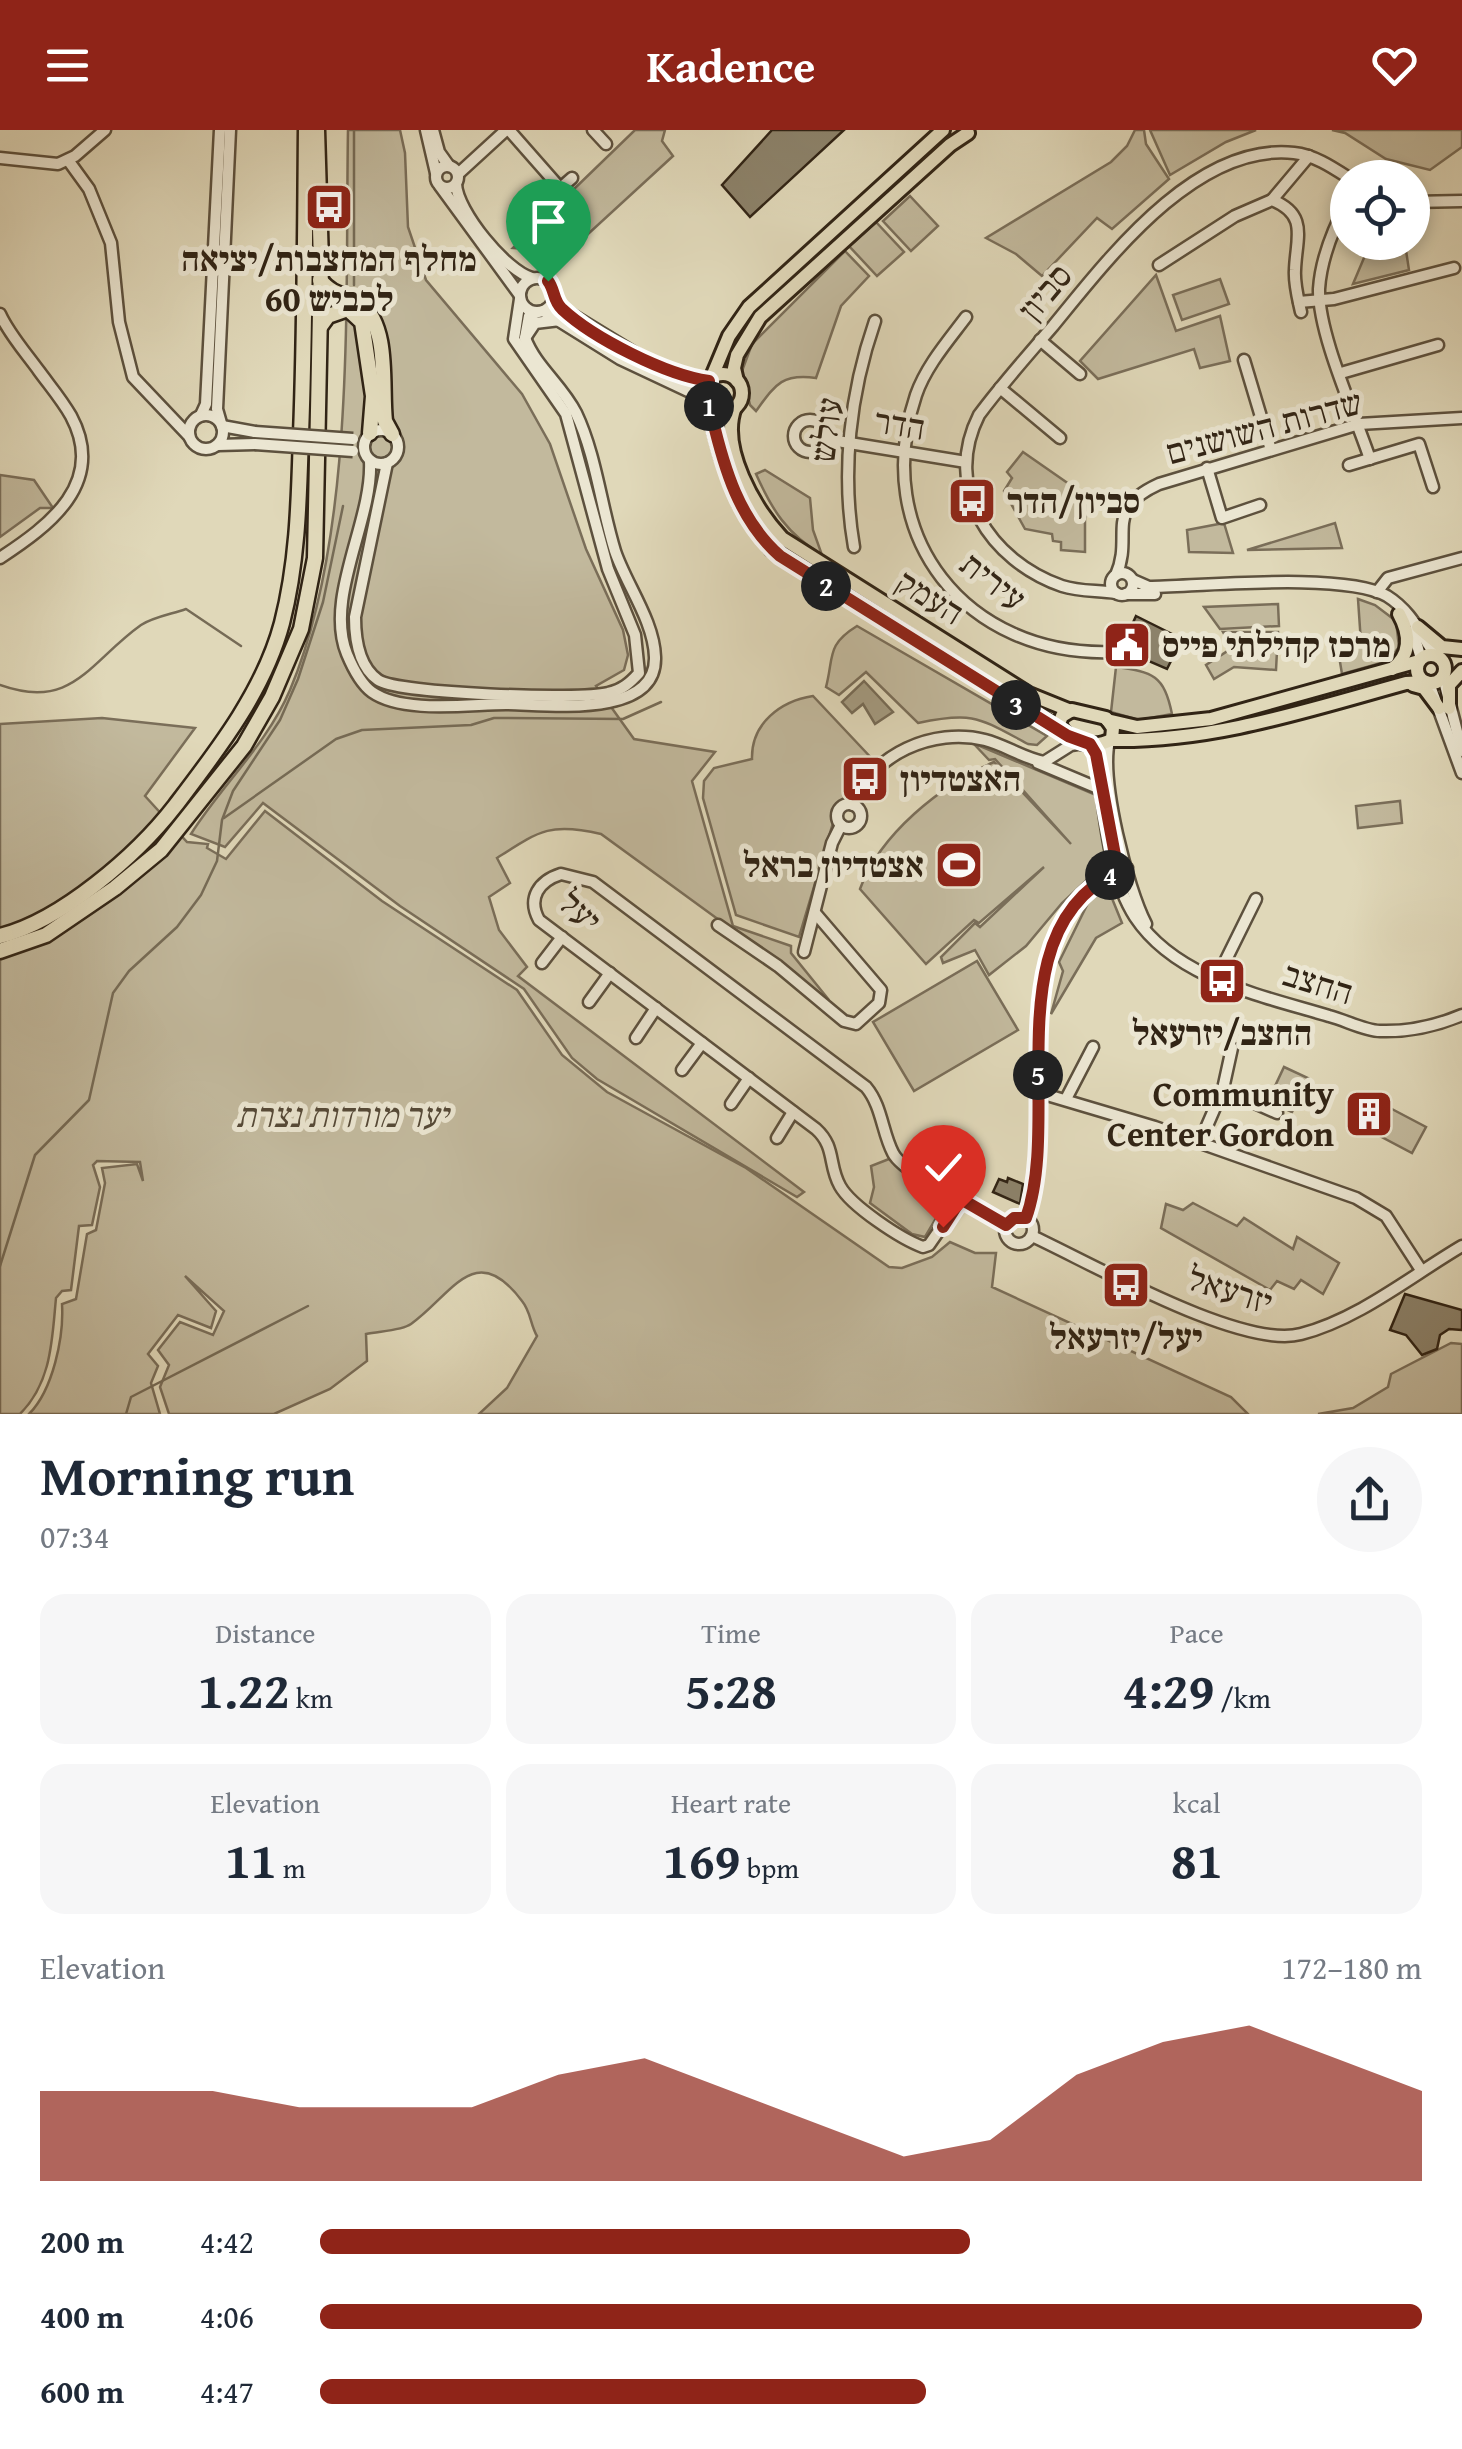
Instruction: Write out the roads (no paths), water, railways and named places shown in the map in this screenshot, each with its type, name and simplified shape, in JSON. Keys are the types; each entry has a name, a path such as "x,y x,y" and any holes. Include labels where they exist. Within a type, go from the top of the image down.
{"highway":[{"path":"0,951 46,935 115,888 161,850 244,746 272,697 301,629 315,558 320,280 317,130"},
{"path":"0,936 64,904 154,833 233,728 281,626 297,546 305,134"},
{"path":"320,280 338,296 357,301 371,315 377,331 386,420 392,434"},
{"path":"319,327 328,316 348,310 362,322 373,396 368,434"}],"main road":[{"path":"943,130 749,307 729,336 710,380 706,401 718,411 735,408 742,392 734,368 737,355 760,318 969,131"},
{"path":"710,380 726,374 737,381"},
{"name":"העמק","path":"706,401 740,504 771,548 1087,743"},
{"name":"העמק","path":"735,408 730,428 736,452 760,509 782,538 1028,694 1108,720"},
{"path":"1384,674 1401,662 1407,650 1408,634 1399,614"},
{"path":"1418,627 1442,647 1462,651"},
{"path":"1108,720 1126,726 1178,724 1256,708 1462,651"},
{"path":"1428,658 1418,673 1436,679"},
{"path":"1428,658 1445,666 1436,679"},
{"path":"1087,743 1156,741 1214,733 1406,683 1436,679 1462,668"},
{"path":"1444,708 1449,685 1462,668"},
{"path":"1406,683 1424,688 1444,708"},
{"path":"1062,731 1062,716 1071,711"},
{"path":"1108,720 1113,728 1110,740"}],"street":[{"path":"0,158 58,164 105,130"},
{"path":"189,436 206,404 220,130"},
{"path":"217,445 222,424 217,409 230,130"},
{"path":"430,130 440,186 527,309 560,320 620,359 706,401"},
{"path":"430,130 454,175 460,201 477,228 519,274 548,281 561,308 664,371 710,380"},
{"path":"440,186 448,188 454,175 508,130 560,188"},
{"path":"593,130 606,144"},
{"name":"סביון","path":"1330,167 1309,156 1259,154 1225,165 1159,210 1121,246 1040,340 973,428 966,462 970,498 980,524 1013,559 1056,584 1121,594 1337,591 1370,596 1399,614"},
{"path":"1159,265 1235,216 1272,200 1309,156"},
{"path":"68,160 88,189 111,242 119,322 133,377 201,448 255,438 353,445 368,459 387,464"},
{"path":"436,173 454,175"},
{"path":"548,199 572,178"},
{"path":"1272,200 1294,213 1300,227 1295,272 1300,307 1320,298 1334,299 1454,268"},
{"path":"1430,202 1462,202"},
{"path":"1330,246 1324,261 1320,298 1370,459"},
{"path":"353,445 381,430 392,434 398,450 387,464 355,617 355,640 364,665 379,681 428,690 587,696 628,685 639,672 635,635 608,568 566,414 514,339 523,284 532,278"},
{"path":"368,434 363,446 368,459 340,624 346,653 372,692 392,700 429,705 562,706 624,698 643,686 652,673 652,646 615,550 580,422 566,395 538,363 525,338 530,316 541,312 554,298"},
{"path":"0,314 72,418 82,460 74,490 59,513 44,529 0,558"},
{"name":"עירית","path":"966,317 922,381 904,452 904,485 920,547 946,585 980,614 1036,643 1074,652 1112,652"},
{"path":"525,338 536,323 560,320"},
{"name":"עולש","path":"854,547 847,495 849,443 866,348 875,321"},
{"path":"1040,340 1080,374"},
{"path":"1341,373 1438,346"},
{"path":"1244,360 1271,450"},
{"path":"1000,388 1060,438"},
{"path":"161,409 196,418 212,415 222,424 255,438"},
{"name":"שדרות השושנים","path":"1115,575 1121,526 1136,497 1159,484 1358,424 1462,418"},
{"name":"הדר","path":"826,439 966,462"},
{"path":"1349,465 1419,444 1434,487"},
{"path":"1207,468 1222,518 1260,506"},
{"path":"1115,575 1111,587 1121,594 1133,588 1120,544"},
{"path":"1378,592 1388,578 1462,558"},
{"path":"1056,584 1099,585 1125,573 1149,588 1324,584 1378,592 1404,609 1418,627 1428,658"},
{"path":"1399,614 1428,658"},
{"path":"1436,679 1462,773"},
{"path":"1444,708 1462,751"},
{"path":"1059,754 1062,731"},
{"path":"853,804 861,813 859,824 852,828 841,825 837,819 840,808 853,804 861,787 883,764 900,752 937,738 988,740 1059,773 1093,783 1101,790"},
{"name":"החצב","path":"1110,740 1110,783 1124,894 1139,922 1166,948 1216,980 1376,1032 1425,1028 1462,1016"},
{"path":"1029,758 1044,762 1087,743"},
{"name":"החצב","path":"1087,743 1096,754 1122,870 1146,924 1166,948"},
{"path":"804,952 832,843 841,825"},
{"path":"1026,1218 1014,1218 1006,1225 1006,1236 1012,1243 1021,1244 1032,1236 1032,1226 1026,1218 1036,1173 1036,1092 1048,962 1064,919 1095,886 1122,870"},
{"name":"יעל","path":"581,876 866,1088 873,1095 899,1162 961,1199 930,1244 922,1247 906,1240 845,1192 837,1180 828,1141 562,937 540,920 534,896 552,877 581,876"},
{"path":"1095,886 1112,885 1124,894"},
{"path":"1216,980 1256,900"},
{"path":"718,925 787,973 844,1021 856,1024 879,1003 881,990 816,914"},
{"path":"542,964 562,937"},
{"path":"589,1002 610,973"},
{"path":"636,1038 656,1008"},
{"path":"682,1070 702,1042"},
{"path":"1066,1100 1093,1048"},
{"path":"1200,1142 1223,1088 1232,1048"},
{"path":"731,1104 748,1078"},
{"path":"1223,1088 1276,1113"},
{"path":"1036,1092 1200,1142 1356,1198 1386,1216 1421,1270"},
{"path":"777,1138 794,1112"},
{"path":"961,1199 1006,1225"},
{"name":"יזרעאל","path":"1032,1236 1253,1334 1299,1335 1373,1300 1462,1246"}],"waterway":[{"path":"354,130 354,285"},
{"path":"0,1266 35,1155 89,1100 113,993 129,971 177,927 201,895 217,861 222,820 233,791 280,720 298,679 323,602 343,506"},
{"path":"0,685 46,692 63,687 78,679 141,625 186,609 241,646"},
{"path":"224,818 336,739 362,730 471,725 494,718 623,719 661,702"},
{"path":"126,1414 131,1397 308,1306"}],"place":[{"name":"מחלף המחצבות/יציאה לכביש 60","path":"329,207"},
{"name":"סביון/הדר","path":"972,501"},
{"name":"מרכז קהילתי פייס","path":"1127,645"},
{"name":"האצטדיון","path":"865,779"},
{"name":"אצטדיון בראל","path":"959,865"},
{"name":"החצב/יזרעאל","path":"1222,981"},
{"name":"Community Center Gordon","path":"1369,1114"},
{"name":"יעל/יזרעאל","path":"1126,1285"}],"park label":[{"name":"יער מורדות נצרת","path":"342,1115"}]}
